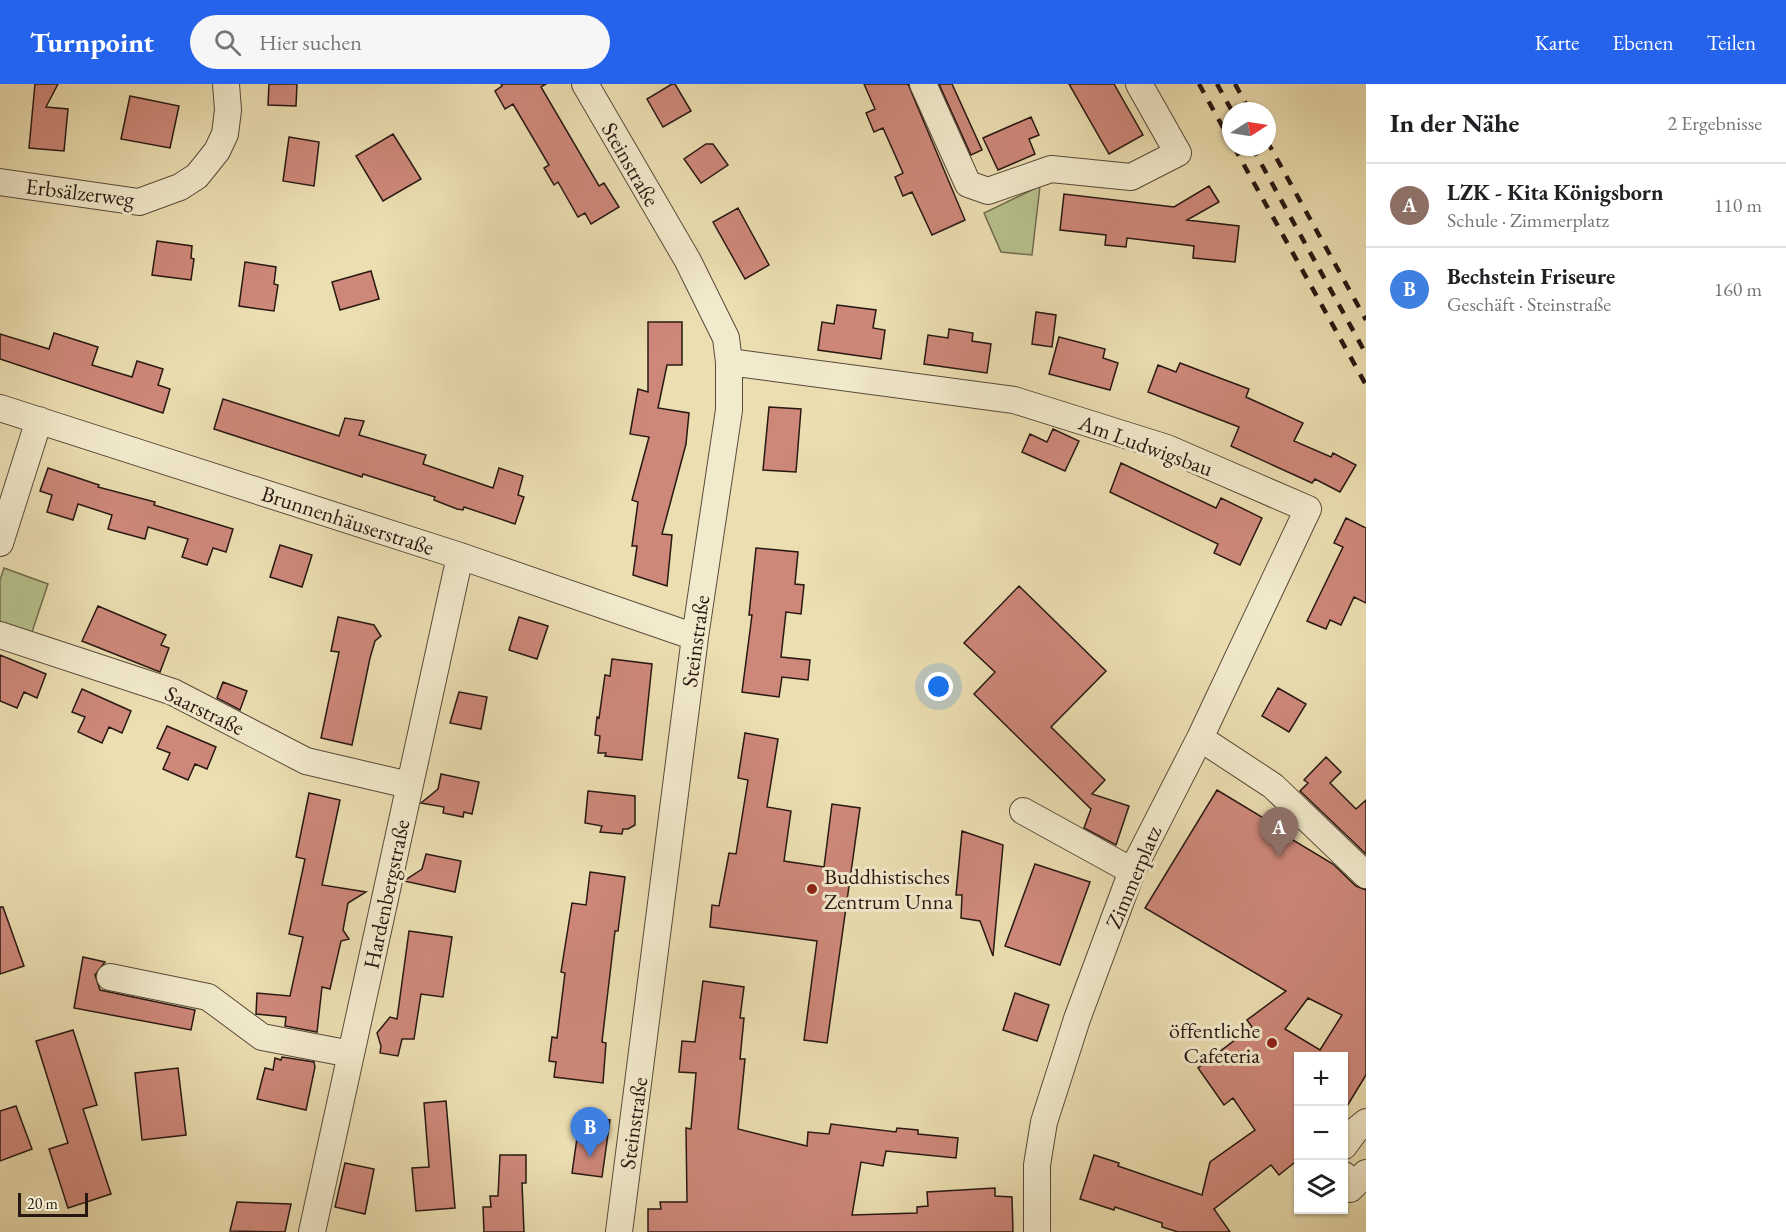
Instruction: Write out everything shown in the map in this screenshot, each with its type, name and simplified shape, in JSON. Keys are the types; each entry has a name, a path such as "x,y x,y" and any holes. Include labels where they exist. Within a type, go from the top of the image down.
{"street":[{"name":"Erbsälzerweg","path":"0,182 139,202 180,187 197,176 217,152 225,134 228,110 226,84"},
{"name":"Steinstraße","path":"585,84 688,261 726,339 729,362 729,410 695,637 619,1232"},
{"path":"923,84 968,184 988,191 1052,169 1131,177 1178,153 1139,84"},
{"name":"Am Ludwigsbau","path":"729,362 1014,400 1167,448 1308,509 1200,738"},
{"name":"Brunnenhäuserstraße","path":"0,408 460,556 695,637"},
{"path":"0,543 39,420"},
{"name":"Hardenbergstraße","path":"312,1232 460,556"},
{"name":"Saarstraße","path":"0,635 173,692 306,761 410,785"},
{"path":"1200,738 1273,786 1366,875"},
{"name":"Zimmerplatz","path":"1037,1232 1037,1165 1044,1122 1077,1019 1132,871 1200,738"},
{"path":"1023,811 1132,871"},
{"path":"110,976 208,997 262,1037 351,1054"},
{"path":"1348,1141 1366,1122"},
{"path":"1348,1184 1350,1189 1366,1173"}],"green space":[{"path":"1040,186 1032,255 1001,252 984,213"},
{"path":"4,568 48,584 30,638 0,626 0,580"}],"building":[{"path":"35,84 58,84 46,107 68,109 64,151 29,148"},
{"path":"269,84 297,84 296,106 268,105"},
{"path":"501,84 546,84 541,87 599,186 604,183 619,207 591,224 585,213 578,217 558,182 554,185 544,168 549,165 513,104 505,109 495,91 502,86"},
{"path":"675,84 691,111 663,127 647,99"},
{"path":"864,84 908,84 965,220 932,235 912,192 903,196 895,177 903,173 883,128 874,132 866,113 875,109"},
{"path":"939,84 952,84 982,150 971,155"},
{"path":"1069,84 1114,84 1143,135 1109,154"},
{"path":"130,96 179,106 170,148 121,139"},
{"path":"1031,117 1039,135 1029,139 1035,154 998,170 983,138"},
{"path":"393,134 421,179 383,201 356,156"},
{"path":"289,137 319,142 314,186 283,181"},
{"path":"706,144 713,144 728,165 701,183 684,159"},
{"path":"1209,186 1219,202 1187,220 1239,226 1235,262 1193,258 1194,246 1127,238 1126,247 1105,245 1106,235 1060,230 1064,194 1174,207"},
{"path":"738,208 769,265 745,279 713,222"},
{"path":"157,241 192,246 191,258 194,259 191,280 152,275"},
{"path":"245,262 276,267 274,284 278,285 274,311 239,306"},
{"path":"371,271 379,299 340,310 332,282"},
{"path":"837,305 876,310 873,328 885,330 881,359 818,350 822,322 834,324"},
{"path":"1036,312 1056,315 1052,347 1032,344"},
{"path":"648,322 682,322 682,365 667,365 658,408 689,413 686,444 662,534 672,535 667,586 633,575 637,546 632,546 638,502 632,500 649,437 630,434 638,389 648,392"},
{"path":"949,329 973,333 972,341 991,344 987,373 924,364 928,335 948,338"},
{"path":"54,333 98,347 92,365 132,377 137,361 163,369 158,385 170,389 163,413 0,359 0,334 49,349"},
{"path":"1059,337 1105,349 1103,358 1118,363 1110,390 1049,374"},
{"path":"1180,363 1249,389 1246,397 1303,423 1294,441 1331,457 1333,453 1356,465 1340,492 1315,479 1312,483 1231,446 1239,427 1148,392 1158,365 1176,372"},
{"path":"223,399 339,436 345,418 364,421 359,435 426,455 423,464 493,488 499,468 523,476 518,495 524,497 515,524 464,507 463,510 457,509 434,500 435,497 363,474 362,477 214,429"},
{"path":"769,407 801,409 796,472 763,470"},
{"path":"1053,429 1079,441 1065,471 1022,452 1030,434 1047,442"},
{"path":"1121,463 1216,508 1221,498 1262,518 1240,565 1214,553 1218,544 1110,492"},
{"path":"48,468 99,485 98,487 155,502 154,505 233,529 226,552 213,548 207,565 182,557 188,539 148,527 145,539 108,529 112,515 78,504 73,520 47,512 52,495 40,491"},
{"path":"1346,518 1366,528 1366,603 1354,597 1341,625 1330,620 1326,629 1307,621 1343,547 1334,543"},
{"path":"280,545 312,555 302,587 270,577"},
{"path":"756,548 798,552 795,584 804,585 801,614 786,612 781,657 810,660 808,680 782,677 779,697 742,692 752,615 749,615"},
{"path":"1019,586 1106,671 1051,727 1105,780 1092,794 1129,806 1116,845 1084,828 1091,809 974,694 995,672 964,643"},
{"path":"98,606 166,635 161,645 169,648 160,672 82,641"},
{"path":"338,617 374,625 381,636 375,641 370,658 352,745 321,738 339,652 331,651"},
{"path":"519,617 548,626 537,659 509,650"},
{"path":"0,655 46,674 37,698 24,692 17,708 0,701"},
{"path":"612,659 652,664 642,760 605,756 606,753 598,753 600,736 595,735 597,717 599,718 605,675 610,676"},
{"path":"223,682 247,691 240,710 217,698"},
{"path":"1278,688 1306,704 1289,732 1262,716"},
{"path":"82,689 131,711 122,733 109,727 102,743 78,732 85,717 72,712"},
{"path":"459,692 487,697 481,729 450,723"},
{"path":"167,726 216,747 207,769 195,764 188,780 163,769 170,753 157,748"},
{"path":"745,733 778,739 767,807 791,811 784,861 824,867 832,804 860,808 827,1043 804,1040 817,941 710,927 712,905 719,906 729,853 736,854 748,780 738,778"},
{"path":"1326,757 1341,772 1330,783 1356,809 1366,800 1366,854 1300,791 1308,783 1304,780"},
{"path":"441,774 479,782 472,814 464,812 463,817 443,813 444,807 421,803 438,789"},
{"path":"1217,790 1275,825 1273,828 1333,864 1356,886 1366,890 1366,1075 1348,1104 1348,1052 1294,1052 1294,1163 1279,1175 1271,1165 1214,1209 1230,1232 1178,1232 1162,1227 1162,1223 1115,1207 1114,1210 1080,1199 1094,1155 1119,1163 1118,1166 1202,1195 1210,1162 1255,1130 1233,1098 1224,1105 1198,1068 1252,1027 1247,1020 1286,991 1145,908","holes":["1308,998 1342,1015 1320,1050 1285,1029"]},
{"path":"588,791 635,796 635,825 623,829 622,834 600,832 602,826 585,823"},
{"path":"309,793 340,800 322,885 366,892 348,903 343,930 349,939 341,941 330,989 322,987 317,1032 285,1026 286,1017 256,1014 257,993 290,996 303,937 289,934 305,859 296,857"},
{"path":"962,831 1003,845 993,956 980,921 961,918 962,895 956,895"},
{"path":"426,854 461,861 455,892 404,881 422,869"},
{"path":"1035,864 1090,882 1060,965 1005,946"},
{"path":"590,872 625,877 618,931 615,931 602,1042 606,1043 603,1083 554,1077 556,1062 549,1061 552,1037 557,1038 565,973 561,972 572,903 586,905"},
{"path":"0,907 3,907 24,966 0,974"},
{"path":"409,931 452,937 443,997 421,994 414,1039 402,1039 398,1056 380,1053 381,1046 377,1033 390,1017 397,1019"},
{"path":"83,957 105,962 95,975 100,990 195,1010 191,1030 74,1008"},
{"path":"703,981 744,987 740,1018 744,1018 740,1059 745,1059 738,1129 807,1146 808,1132 829,1134 831,1124 896,1132 897,1128 918,1130 918,1134 958,1138 956,1158 886,1151 883,1166 861,1162 852,1215 917,1213 917,1207 928,1206 927,1192 995,1188 995,1196 1012,1197 1013,1232 648,1232 648,1209 661,1209 660,1202 687,1202 686,1128 691,1129 696,1073 679,1072 682,1041 695,1042"},
{"path":"1015,993 1049,1005 1037,1041 1003,1030"},
{"path":"73,1030 97,1105 83,1109 111,1194 68,1208 49,1149 68,1143 36,1041"},
{"path":"282,1057 314,1062 315,1067 306,1110 257,1099 265,1068 273,1070 275,1058 281,1060"},
{"path":"178,1068 186,1135 142,1140 135,1073"},
{"path":"446,1101 455,1208 416,1211 412,1168 429,1167 424,1103"},
{"path":"16,1106 32,1149 0,1161 0,1111"},
{"path":"580,1117 610,1120 602,1177 572,1173"},
{"path":"500,1155 526,1155 526,1183 522,1183 524,1232 484,1232 483,1207 491,1207 490,1196 498,1196"},
{"path":"345,1163 374,1169 365,1214 335,1207"},
{"path":"237,1202 291,1204 285,1232 230,1231"}],"railway":[{"path":"1199,84 1222,126"},
{"path":"1217,84 1227,102"},
{"path":"1235,84 1245,102"},
{"path":"1239,156 1366,385"},
{"path":"1257,156 1366,354"},
{"path":"1275,156 1366,320"}],"place":[{"name":"LZK - Kita Königsborn","path":"1279,857"},
{"name":"Buddhistisches Zentrum Unna","path":"812,889"},
{"name":"öffentliche Cafeteria","path":"1272,1043"},
{"name":"Bechstein Friseure","path":"590,1157"}]}
